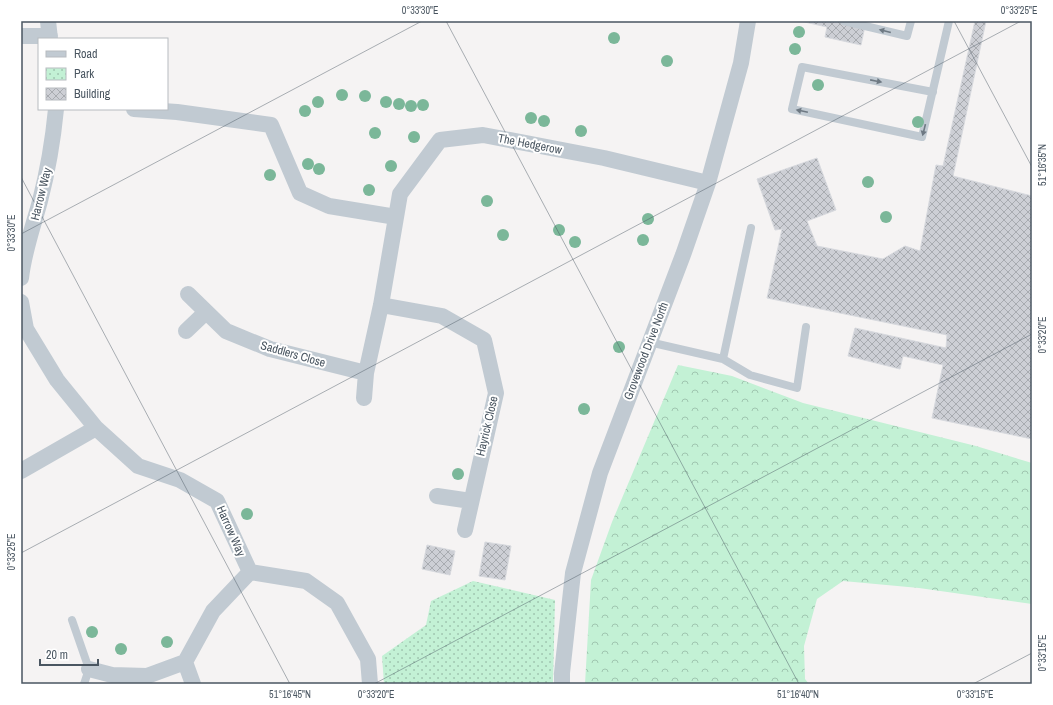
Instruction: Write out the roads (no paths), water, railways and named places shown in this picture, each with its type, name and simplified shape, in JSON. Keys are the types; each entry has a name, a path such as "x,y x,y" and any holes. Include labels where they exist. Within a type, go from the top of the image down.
{"street":[{"name":"Grovewood Drive North","path":"562,684 573,573 600,473 683,255 708,183 741,63 748,21"},
{"path":"21,36 49,32"},
{"name":"Harrow Way","path":"21,278 23,257 40,200 53,144 56,110"},
{"path":"148,110 177,112 271,125 300,193 330,206 396,217"},
{"name":"The Hedgerow","path":"364,398 366,373 381,305 400,194 440,140 483,135 604,158 708,183"},
{"name":"Saddlers Close","path":"188,294 226,331 270,350 366,373"},
{"name":"Harrow Way","path":"21,302 26,329 57,380 96,428 138,466 180,480 217,501 250,572"},
{"name":"Hayrick Close","path":"381,305 442,316 484,340 496,393 465,530"},
{"path":"186,331 206,312"},
{"path":"21,471 96,428"},
{"path":"437,496 471,501"},
{"path":"86,677 112,675 147,676 185,662 213,611 250,572 306,581 337,603 368,659 370,684"},
{"path":"185,662 193,684"}],"lane":[{"path":"844,21 907,36 910,21"},
{"path":"933,92 802,67 792,109 922,138 933,92 949,21"},
{"path":"723,359 751,228"},
{"path":"649,342 723,359 750,375 797,388 806,327"},
{"path":"72,620 86,677"}]}
